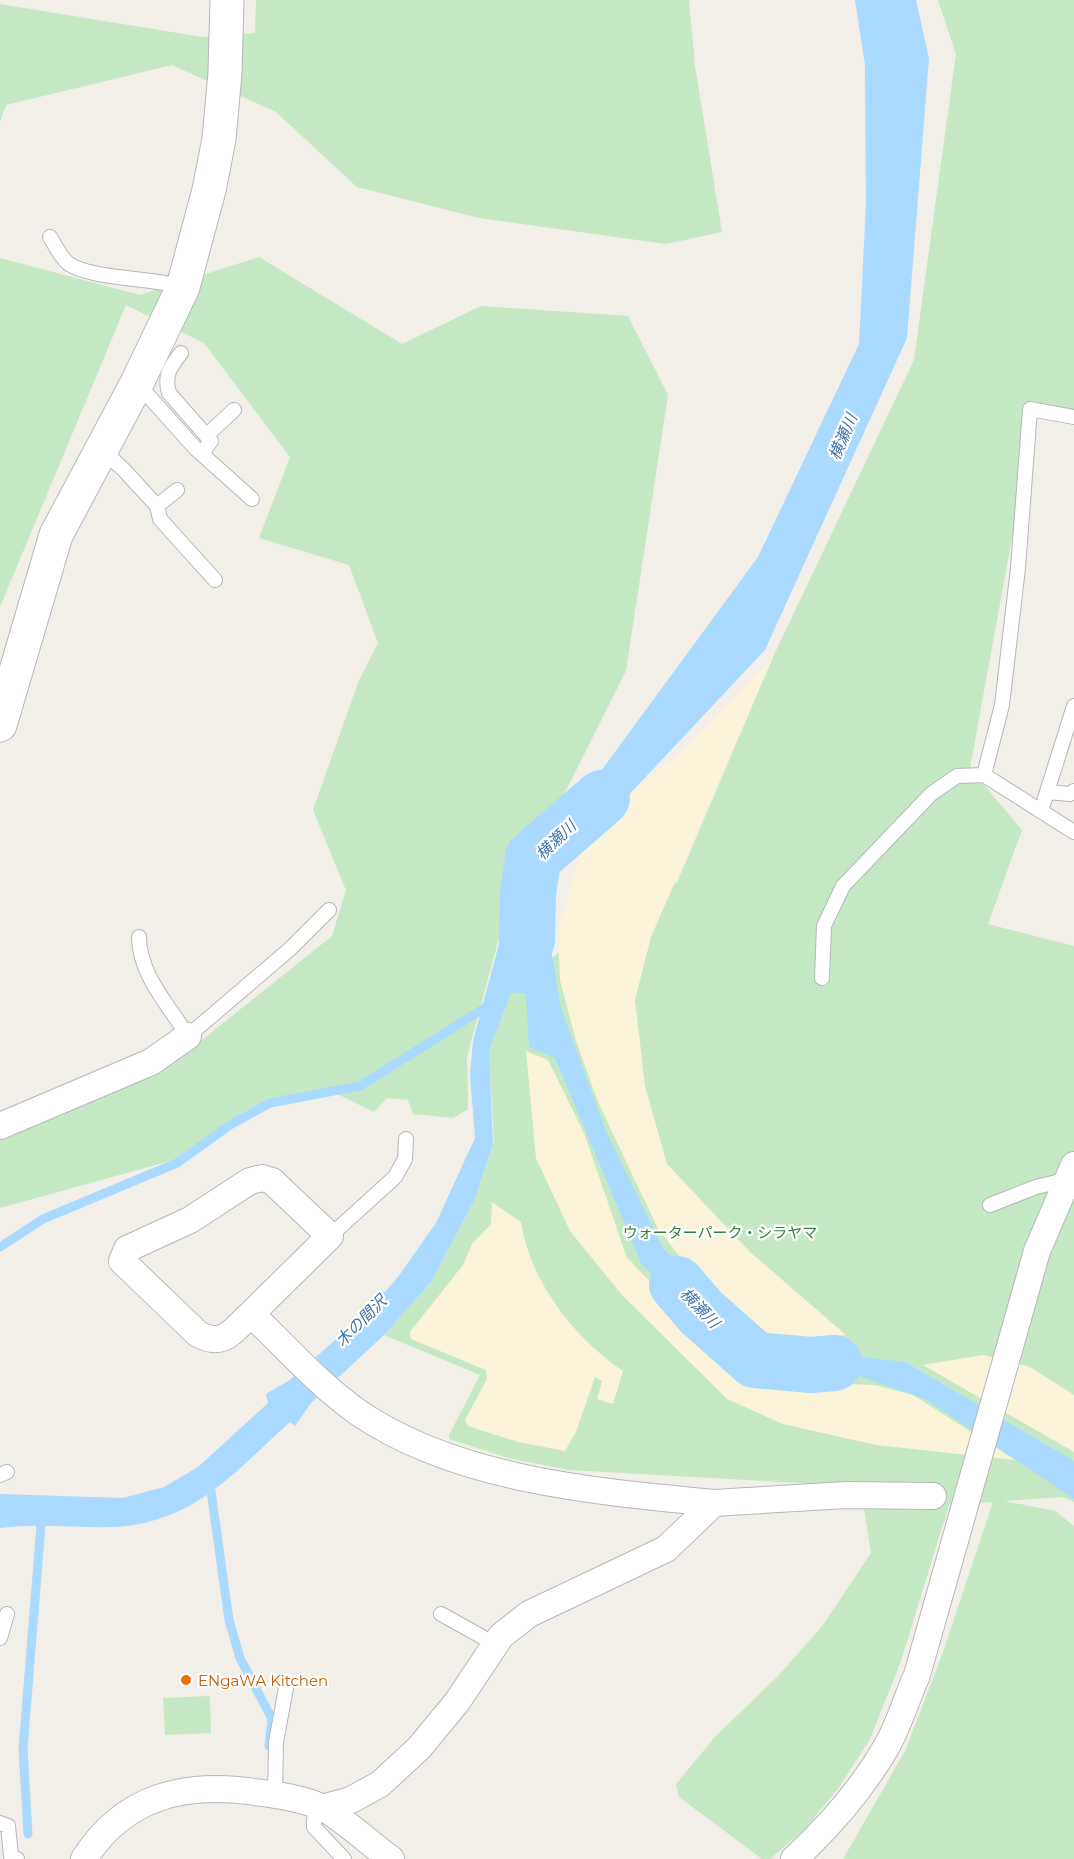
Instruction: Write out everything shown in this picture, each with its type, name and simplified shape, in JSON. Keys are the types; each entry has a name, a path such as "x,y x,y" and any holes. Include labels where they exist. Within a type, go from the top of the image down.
{"street":[{"path":"0,725 56,535 137,383 183,287 209,190 219,139 225,73 227,0"},
{"path":"0,1126 151,1062 188,1036"},
{"path":"794,1859 820,1835 854,1797 889,1742 916,1675 1036,1251 1071,1172"},
{"path":"262,1178 272,1181 330,1236 251,1314 225,1338 210,1341 198,1334 122,1261 127,1249 190,1220 250,1181 262,1178"},
{"path":"251,1314 327,1388 359,1413 404,1439 456,1460 546,1481 638,1495 714,1503 846,1495 933,1496"},
{"path":"322,1808 351,1800 380,1784 419,1748 457,1702 495,1644 529,1614 666,1549 714,1503"},
{"path":"84,1859 112,1825 134,1808 167,1795 210,1787 275,1794 322,1808 391,1859"}],"lane":[{"path":"50,237 68,263 85,270 166,282 183,287"},
{"path":"181,353 167,371 169,393 211,441 202,453"},
{"path":"137,383 202,453 252,499"},
{"path":"984,775 1002,705 1018,568 1030,409 1074,417"},
{"path":"207,435 234,410"},
{"path":"101,449 157,506 160,519 215,580"},
{"path":"157,506 177,490"},
{"path":"1041,811 1074,706"},
{"path":"822,978 824,926 843,886 931,794 957,776 984,775 1074,832"},
{"path":"1047,792 1070,794 1074,791"},
{"path":"139,937 139,951 148,976 188,1036 290,949 329,910"},
{"path":"330,1236 395,1177 405,1159 406,1139"},
{"path":"990,1205 1071,1172"},
{"path":"0,1638 7,1614"},
{"path":"441,1614 495,1644"},
{"path":"275,1794 276,1742 286,1688"},
{"path":"322,1808 314,1819 314,1827 344,1859"},
{"path":"0,1823 8,1826 12,1858"}],"green space":[{"path":"256,0 689,0 695,66 722,232 666,244 479,218 357,187 276,112 172,65 6,105 0,122 0,4 202,37 255,33"},
{"name":"ウォーターパーク・シラヤマ","path":"938,0 1074,0 1074,423 1030,414 1012,538 970,768 1022,830 988,924 1074,946 1074,1502 1063,1497 1004,1501 1055,1511 1074,1526 1074,1859 843,1859 905,1751 942,1655 993,1502 949,1505 901,1661 870,1739 838,1789 804,1830 770,1859 762,1859 679,1797 676,1784 715,1737 779,1675 823,1625 871,1553 860,1483 817,1484 569,1470 508,1458 449,1439 480,1375 384,1335 431,1282 475,1199 494,1142 489,1051 510,992 636,890 677,883 773,657 914,360 956,54"},
{"path":"259,257 402,344 481,306 628,316 668,395 626,671 507,908 467,1057 468,1109 453,1118 413,1114 408,1100 387,1098 374,1112 337,1094 245,1111 188,1156 0,1208 0,1135 127,1080 202,1040 332,936 346,890 313,810 358,683 378,643 349,565 259,538 290,457 204,343 126,305 0,607 0,258 140,295"},
{"path":"210,1696 211,1733 165,1735 163,1698"}],"sand":[{"path":"773,657 651,937 635,1000 645,1086 667,1164 750,1252 846,1335 771,1344 727,1317 658,1229 598,1102 576,1041 560,980 558,930 581,853 617,805 684,749"},
{"path":"526,1051 548,1060 584,1133 627,1258 721,1354 769,1381 875,1385 913,1395 1015,1460 876,1445 783,1424 727,1399 622,1295 570,1231 536,1158"},
{"path":"492,1202 521,1222 534,1266 557,1306 588,1342 623,1371 613,1404 597,1399 602,1381 595,1377 576,1432 565,1451 518,1442 468,1426 465,1420 487,1379 486,1370 411,1339 410,1332 463,1265 472,1244 491,1224"},
{"path":"983,1355 1030,1367 1074,1395 1074,1452 923,1365"}],"water":[{"name":"木の間沢","path":"855,0 916,0 929,58 907,338 765,650 560,868 543,902 561,1009 607,1134 664,1250 781,1348 905,1362 1074,1461 1074,1499 927,1400 857,1375 767,1368 642,1265 555,1058 529,1047 526,994 511,992 489,1051 493,1144 475,1199 431,1282 384,1335 311,1403 295,1426 290,1422 232,1476 191,1505 168,1516 143,1523 114,1527 0,1528 0,1494 123,1498 164,1487 198,1467 268,1403 266,1394 290,1380 369,1310 398,1277 436,1223 475,1138 470,1074 473,1041 502,933 524,876 758,557 859,344 866,204 865,65"}],"waterway":[{"name":"横瀬川","path":"527,940 528,894 533,858 602,798"},
{"path":"0,1247 43,1219 177,1163 230,1125 270,1103 360,1086 491,1004"},
{"name":"横瀬川","path":"677,1284 701,1312 755,1360 811,1365 834,1363"},
{"path":"210,1484 229,1620 240,1658 272,1719 269,1746"},
{"path":"28,1834 23,1749 42,1513"}],"place":[{"name":"ENgaWA Kitchen","path":"186,1680"}]}
